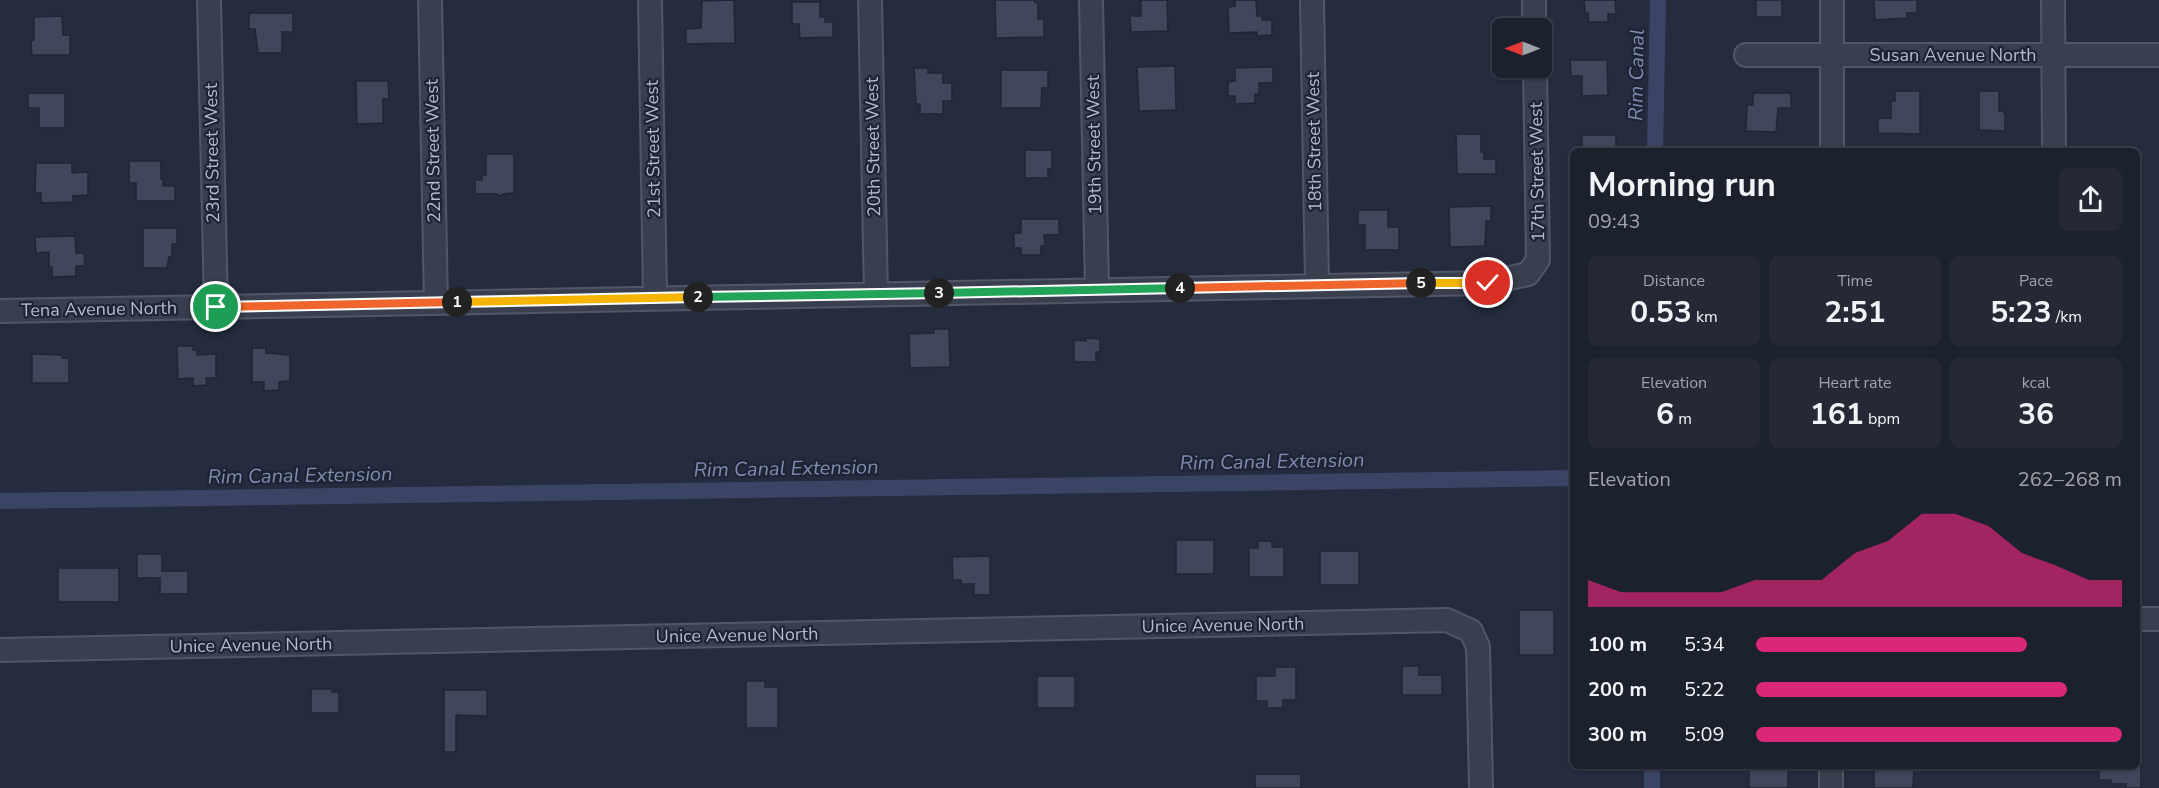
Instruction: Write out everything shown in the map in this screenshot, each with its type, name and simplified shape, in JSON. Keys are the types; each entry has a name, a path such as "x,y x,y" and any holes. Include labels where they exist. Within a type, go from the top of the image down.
{"street":[{"name":"23rd Street West","path":"209,0 216,307"},
{"name":"22nd Street West","path":"430,0 436,303"},
{"name":"21st Street West","path":"650,0 656,298"},
{"name":"20th Street West","path":"870,0 876,294"},
{"name":"19th Street West","path":"1091,0 1097,290"},
{"name":"18th Street West","path":"1312,0 1317,285"},
{"path":"1534,0 1534,18"},
{"path":"1832,0 1832,148"},
{"path":"2053,0 2054,148"},
{"name":"Susan Avenue North","path":"1746,55 2159,55"},
{"name":"17th Street West","path":"1528,274 1538,260 1535,78"},
{"name":"Tena Avenue North","path":"0,311 1488,283 1528,274"},
{"path":"2140,619 2159,619"},
{"name":"Unice Avenue North","path":"0,650 1447,620 1472,631 1478,647 1481,788"},
{"path":"1831,769 1831,788"}],"building":[{"path":"734,0 735,43 686,44 686,29 701,28 702,1"},
{"path":"995,0 1033,0 1038,4 1038,19 1044,19 1044,37 996,38"},
{"path":"1141,0 1167,0 1168,31 1131,32 1130,16 1141,16"},
{"path":"1235,0 1256,0 1257,16 1262,16 1262,20 1272,20 1272,35 1257,36 1257,32 1229,33 1228,7 1235,6"},
{"path":"1584,0 1615,0 1616,14 1608,14 1608,22 1589,22 1588,13 1585,13"},
{"path":"1756,0 1782,0 1782,17 1756,17"},
{"path":"1874,0 1917,0 1917,13 1907,13 1907,18 1875,20"},
{"path":"792,2 820,2 820,17 825,17 825,22 833,22 833,37 800,38 799,24 792,24"},
{"path":"249,13 293,13 293,32 282,32 282,53 258,53 255,29 249,29"},
{"path":"62,16 63,35 70,35 70,55 32,55 34,17"},
{"path":"1570,60 1607,60 1608,95 1582,96 1582,76 1571,76"},
{"path":"1175,66 1176,110 1139,111 1137,67"},
{"path":"1273,67 1273,83 1259,83 1259,94 1255,94 1255,103 1235,104 1235,96 1228,96 1228,82 1235,81 1235,68"},
{"path":"914,68 928,68 928,73 943,73 943,83 952,83 952,101 943,101 943,114 920,114 920,104 916,104"},
{"path":"1001,70 1048,70 1048,88 1042,88 1041,108 1001,108"},
{"path":"356,81 388,81 389,99 383,99 383,123 357,124"},
{"path":"1895,91 1920,91 1920,134 1878,133 1878,118 1891,118 1891,101 1895,101"},
{"path":"1979,91 1999,91 1999,111 2003,111 2005,115 2005,131 1979,130"},
{"path":"28,93 65,93 65,128 39,128 39,108 28,108"},
{"path":"1753,93 1791,93 1791,108 1778,108 1776,132 1746,131 1747,105 1753,105"},
{"path":"1456,134 1481,134 1481,152 1484,152 1484,159 1496,159 1496,174 1457,174"},
{"path":"1582,135 1616,135 1616,148 1582,148"},
{"path":"1025,150 1052,150 1052,169 1048,169 1048,178 1025,178"},
{"path":"486,154 514,154 514,193 500,196 475,194 475,180 482,180 482,175 486,175"},
{"path":"129,161 161,161 163,186 175,186 175,201 136,201 136,183 129,183"},
{"path":"36,163 72,163 72,173 88,172 88,195 73,196 73,202 41,203 41,193 35,193"},
{"path":"1491,206 1491,221 1486,221 1485,246 1450,247 1449,207"},
{"path":"1358,210 1388,210 1388,227 1399,227 1399,250 1365,250 1365,225 1358,225"},
{"path":"1021,219 1059,219 1059,235 1044,235 1045,246 1041,246 1041,255 1021,255 1021,248 1014,248 1014,233 1021,233"},
{"path":"143,228 177,228 177,244 172,244 172,257 169,257 167,268 143,268"},
{"path":"75,236 76,253 84,253 85,266 76,266 76,276 52,277 49,252 36,253 35,237"},
{"path":"934,329 949,329 950,367 910,368 909,334 934,333"},
{"path":"1086,338 1100,339 1100,352 1096,352 1096,362 1074,362 1074,340 1086,341"},
{"path":"177,346 193,346 193,350 197,350 197,355 216,354 216,378 206,378 207,385 193,386 193,378 178,379"},
{"path":"252,348 266,348 266,353 290,355 290,381 279,382 279,390 264,391 264,382 252,382"},
{"path":"32,354 62,355 62,358 69,358 69,383 32,383"},
{"path":"1176,540 1214,540 1214,574 1176,574"},
{"path":"1258,541 1272,541 1272,547 1284,547 1284,577 1249,577 1249,548 1258,548"},
{"path":"1320,551 1359,551 1359,585 1320,585"},
{"path":"137,554 162,554 162,571 188,571 188,594 160,594 160,578 137,578"},
{"path":"990,556 990,595 974,595 974,584 961,584 961,580 953,580 952,557"},
{"path":"58,568 119,568 119,602 58,602"},
{"path":"1519,610 1554,610 1554,655 1519,655"},
{"path":"1402,666 1419,666 1419,675 1442,675 1442,695 1402,695"},
{"path":"1275,667 1296,667 1296,700 1283,700 1283,708 1267,708 1267,701 1256,701 1256,676 1275,676"},
{"path":"1037,676 1075,676 1075,708 1037,708"},
{"path":"746,681 765,681 765,687 778,687 778,728 746,728"},
{"path":"311,689 332,689 332,692 339,692 339,713 311,713"},
{"path":"444,690 487,690 487,716 456,715 456,752 444,752"},
{"path":"2141,766 2141,788 2126,788 2126,784 2111,784 2111,780 2099,780 2099,769 2140,769"},
{"path":"1749,769 1788,769 1788,788 1749,788"},
{"path":"1874,769 1914,769 1913,788 1874,788"},
{"path":"1255,774 1301,774 1301,788 1255,788"}],"waterway":[{"name":"Rim Canal","path":"1655,148 1658,0"},
{"name":"Rim Canal Extension","path":"0,501 1570,478"},
{"name":"Rim Canal","path":"1652,769 1652,788"}],"route":[{"path":"216,307 1488,283"}]}
